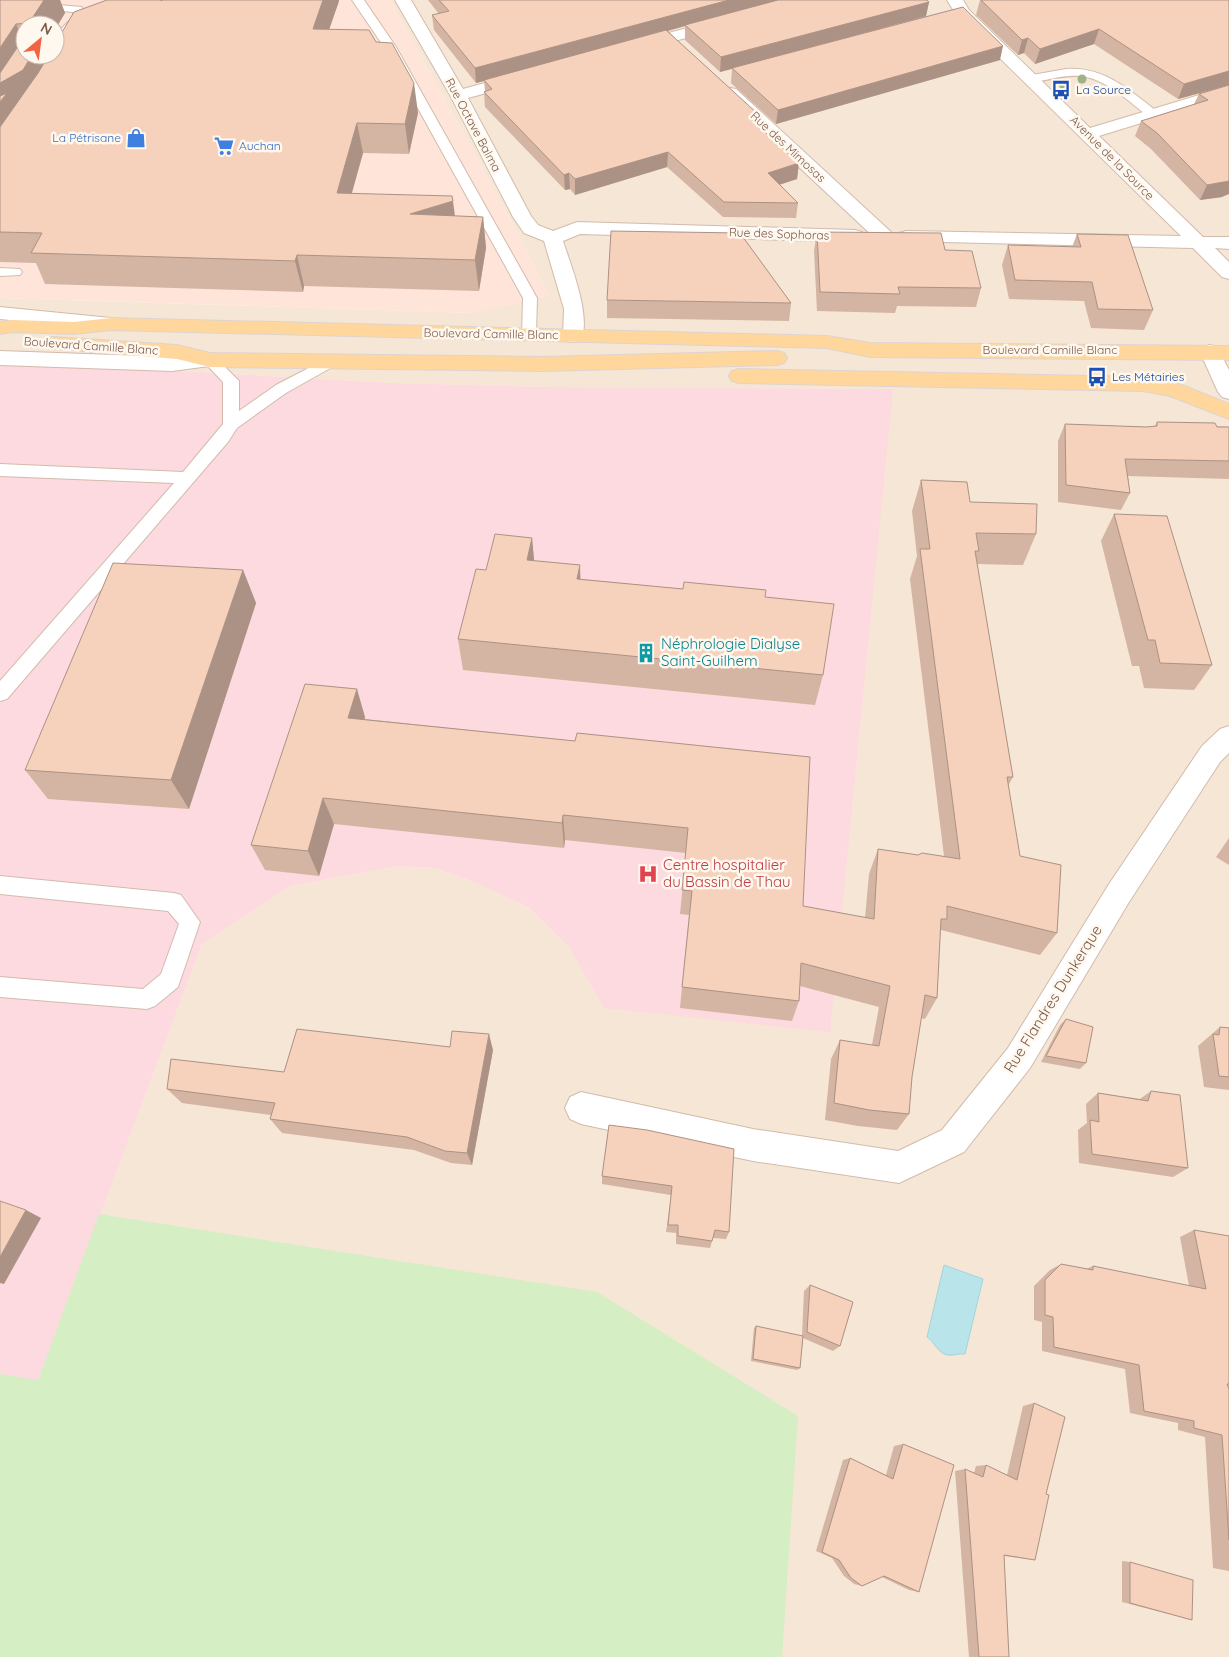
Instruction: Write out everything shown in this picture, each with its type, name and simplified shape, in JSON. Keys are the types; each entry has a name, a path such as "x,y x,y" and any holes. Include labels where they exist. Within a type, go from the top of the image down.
{"main road":[{"name":"Boulevard Camille Blanc","path":"0,328 13,326 74,328 110,324 827,342 870,350 1219,353"},
{"name":"Boulevard Camille Blanc","path":"0,338 177,352 210,360 329,363 544,364 837,357 870,350"},
{"path":"544,364 584,373 1143,384 1175,390 1229,412"}],"street":[{"name":"Rue Octave Balma","path":"403,0 458,95 522,217 531,229 553,238"},
{"path":"944,18 959,7"},
{"name":"Avenue de la Source","path":"959,7 1229,274"},
{"path":"622,51 734,20"},
{"path":"670,38 683,50"},
{"path":"458,95 535,74"},
{"name":"Rue des Mimosas","path":"716,80 884,236"},
{"path":"1088,134 1229,91"},
{"name":"Rue des Sophoras","path":"553,238 577,228 1229,243"},
{"path":"553,238 574,309 574,336"},
{"name":"Boulevard Camille Blanc","path":"0,312 110,324"},
{"path":"1219,353 1229,392"},
{"name":"Boulevard Camille Blanc","path":"0,358 172,364 210,360"},
{"name":"Rue Flandres Dunkerque","path":"581,1108 753,1145 899,1167 952,1141 1019,1058 1119,893 1211,754 1229,737"}],"lane":[{"path":"358,0 390,47 530,298 529,336"},
{"path":"23,5 78,9 79,18 65,31"},
{"path":"1032,79 1089,73 1101,78 1153,114"},
{"path":"0,272 15,272"},
{"path":"210,360 231,381 231,424"},
{"path":"0,694 222,438 231,424 281,389 329,363"},
{"path":"0,470 187,478"},
{"path":"0,885 174,902 190,922 170,980 147,999 0,987"}],"shaded area":[{"name":"Auchan","path":"0,0 390,0 505,209 549,296 473,313 0,298"},
{"path":"390,0 1229,0 1229,1657 0,1657 0,1374 38,1380 202,944 291,886 397,866 434,868 469,880 528,907 569,947 605,1008 893,389 550,387 392,383 0,361 0,298 472,313 549,296 505,209"},
{"name":"Centre hospitalier du Bassin de Thau","path":"0,361 392,383 550,387 893,389 830,1032 604,1008 569,947 528,907 469,880 434,868 397,866 291,886 202,944 38,1381 0,1374"}],"green space":[{"path":"99,1214 597,1292 798,1416 782,1657 0,1657 0,1374 38,1380"}],"water":[{"path":"944,1265 983,1279 965,1354 945,1354 927,1337"}],"building":[{"path":"0,0 44,0 34,15 15,15 15,26 0,48"},
{"name":"Auchan","path":"107,0 323,0 313,29 369,30 376,42 392,43 414,83 405,124 357,123 337,193 452,196 453,201 410,214 483,217 475,260 297,255 295,261 31,253 42,233 0,232 0,127 43,65 65,65 65,27 74,12"},
{"path":"439,0 729,0 475,68 432,15 449,11"},
{"path":"778,0 927,0 929,2 721,57 685,25"},
{"path":"981,0 1229,0 1229,71 1184,84 1099,29 1040,49 1028,38 1022,40"},
{"path":"963,7 1003,46 778,110 732,68"},
{"path":"666,30 758,114 749,117 799,163 768,173 798,203 724,202 668,152 575,179 569,173 564,175 484,92 492,89 484,80"},
{"path":"15,51 15,65 26,65 23,70 0,83 0,73"},
{"path":"1229,85 1229,181 1207,185 1157,133 1141,121 1208,100 1199,94"},
{"path":"7,93 0,102 0,96"},
{"path":"611,231 740,233 791,303 607,300"},
{"path":"817,232 941,233 945,250 972,251 981,288 898,287 900,294 820,292"},
{"path":"1077,234 1128,235 1153,310 1098,309 1092,282 1015,280 1008,245 1081,247"},
{"path":"1157,422 1215,423 1217,427 1229,427 1229,461 1125,459 1130,493 1066,485 1065,424 1146,427 1157,426"},
{"path":"921,480 967,482 970,502 1037,504 1036,534 976,533 979,551 975,551 1013,777 1007,777 1020,856 1061,865 1057,933 947,906 947,919 941,919 937,998 925,995 912,1077 909,1114 869,1110 834,1103 840,1040 879,1046 890,986 801,963 799,1001 682,987 692,891 682,890 688,828 563,815 562,823 323,798 308,851 251,845 305,684 357,689 348,718 575,741 577,733 810,757 803,906 874,919 878,849 960,859 920,549 930,549"},
{"path":"1114,514 1167,516 1212,665 1160,663 1155,640 1148,640"},
{"path":"495,534 532,538 527,560 580,565 577,579 683,589 684,582 766,590 765,597 834,604 823,675 458,639 476,569 486,570"},
{"path":"113,563 243,570 171,780 25,770"},
{"path":"1066,1019 1093,1027 1086,1063 1046,1056"},
{"path":"1220,1027 1229,1028 1229,1077 1219,1076 1213,1034 1219,1035"},
{"path":"297,1029 450,1047 452,1031 489,1034 467,1153 445,1151 407,1137 270,1119 275,1103 167,1089 171,1059 284,1072"},
{"path":"1151,1091 1180,1095 1188,1168 1092,1154 1090,1120 1099,1122 1098,1093 1148,1101"},
{"path":"609,1125 647,1130 734,1149 729,1232 715,1230 712,1241 678,1236 678,1225 668,1225 672,1186 602,1176"},
{"path":"0,1201 26,1210 0,1257"},
{"path":"1194,1230 1229,1236 1229,1384 1227,1384 1229,1389 1229,1540 1222,1435 1194,1428 1194,1421 1144,1411 1139,1365 1054,1347 1053,1317 1045,1315 1045,1280 1061,1264 1093,1270 1093,1266 1206,1289"},
{"path":"810,1285 853,1302 840,1346 807,1332"},
{"path":"756,1326 803,1336 800,1368 753,1359"},
{"path":"1034,1403 1065,1417 1046,1494 1049,1495 1035,1560 1004,1555 1009,1657 979,1657 965,1469 983,1477 986,1465 1017,1480"},
{"path":"903,1444 954,1465 919,1592 884,1576 862,1586 851,1578 839,1560 822,1552 850,1458 893,1479"},
{"path":"1130,1562 1193,1580 1192,1620 1130,1603"}],"place":[{"name":"La Source","path":"1061,90"},
{"name":"La Pétrisane","path":"136,138"},
{"name":"Auchan","path":"224,146"},
{"name":"Les Métairies","path":"1097,377"},
{"name":"Néphrologie Dialyse Saint-Guilhem","path":"646,653"},
{"name":"Centre hospitalier du Bassin de Thau","path":"648,874"}]}
